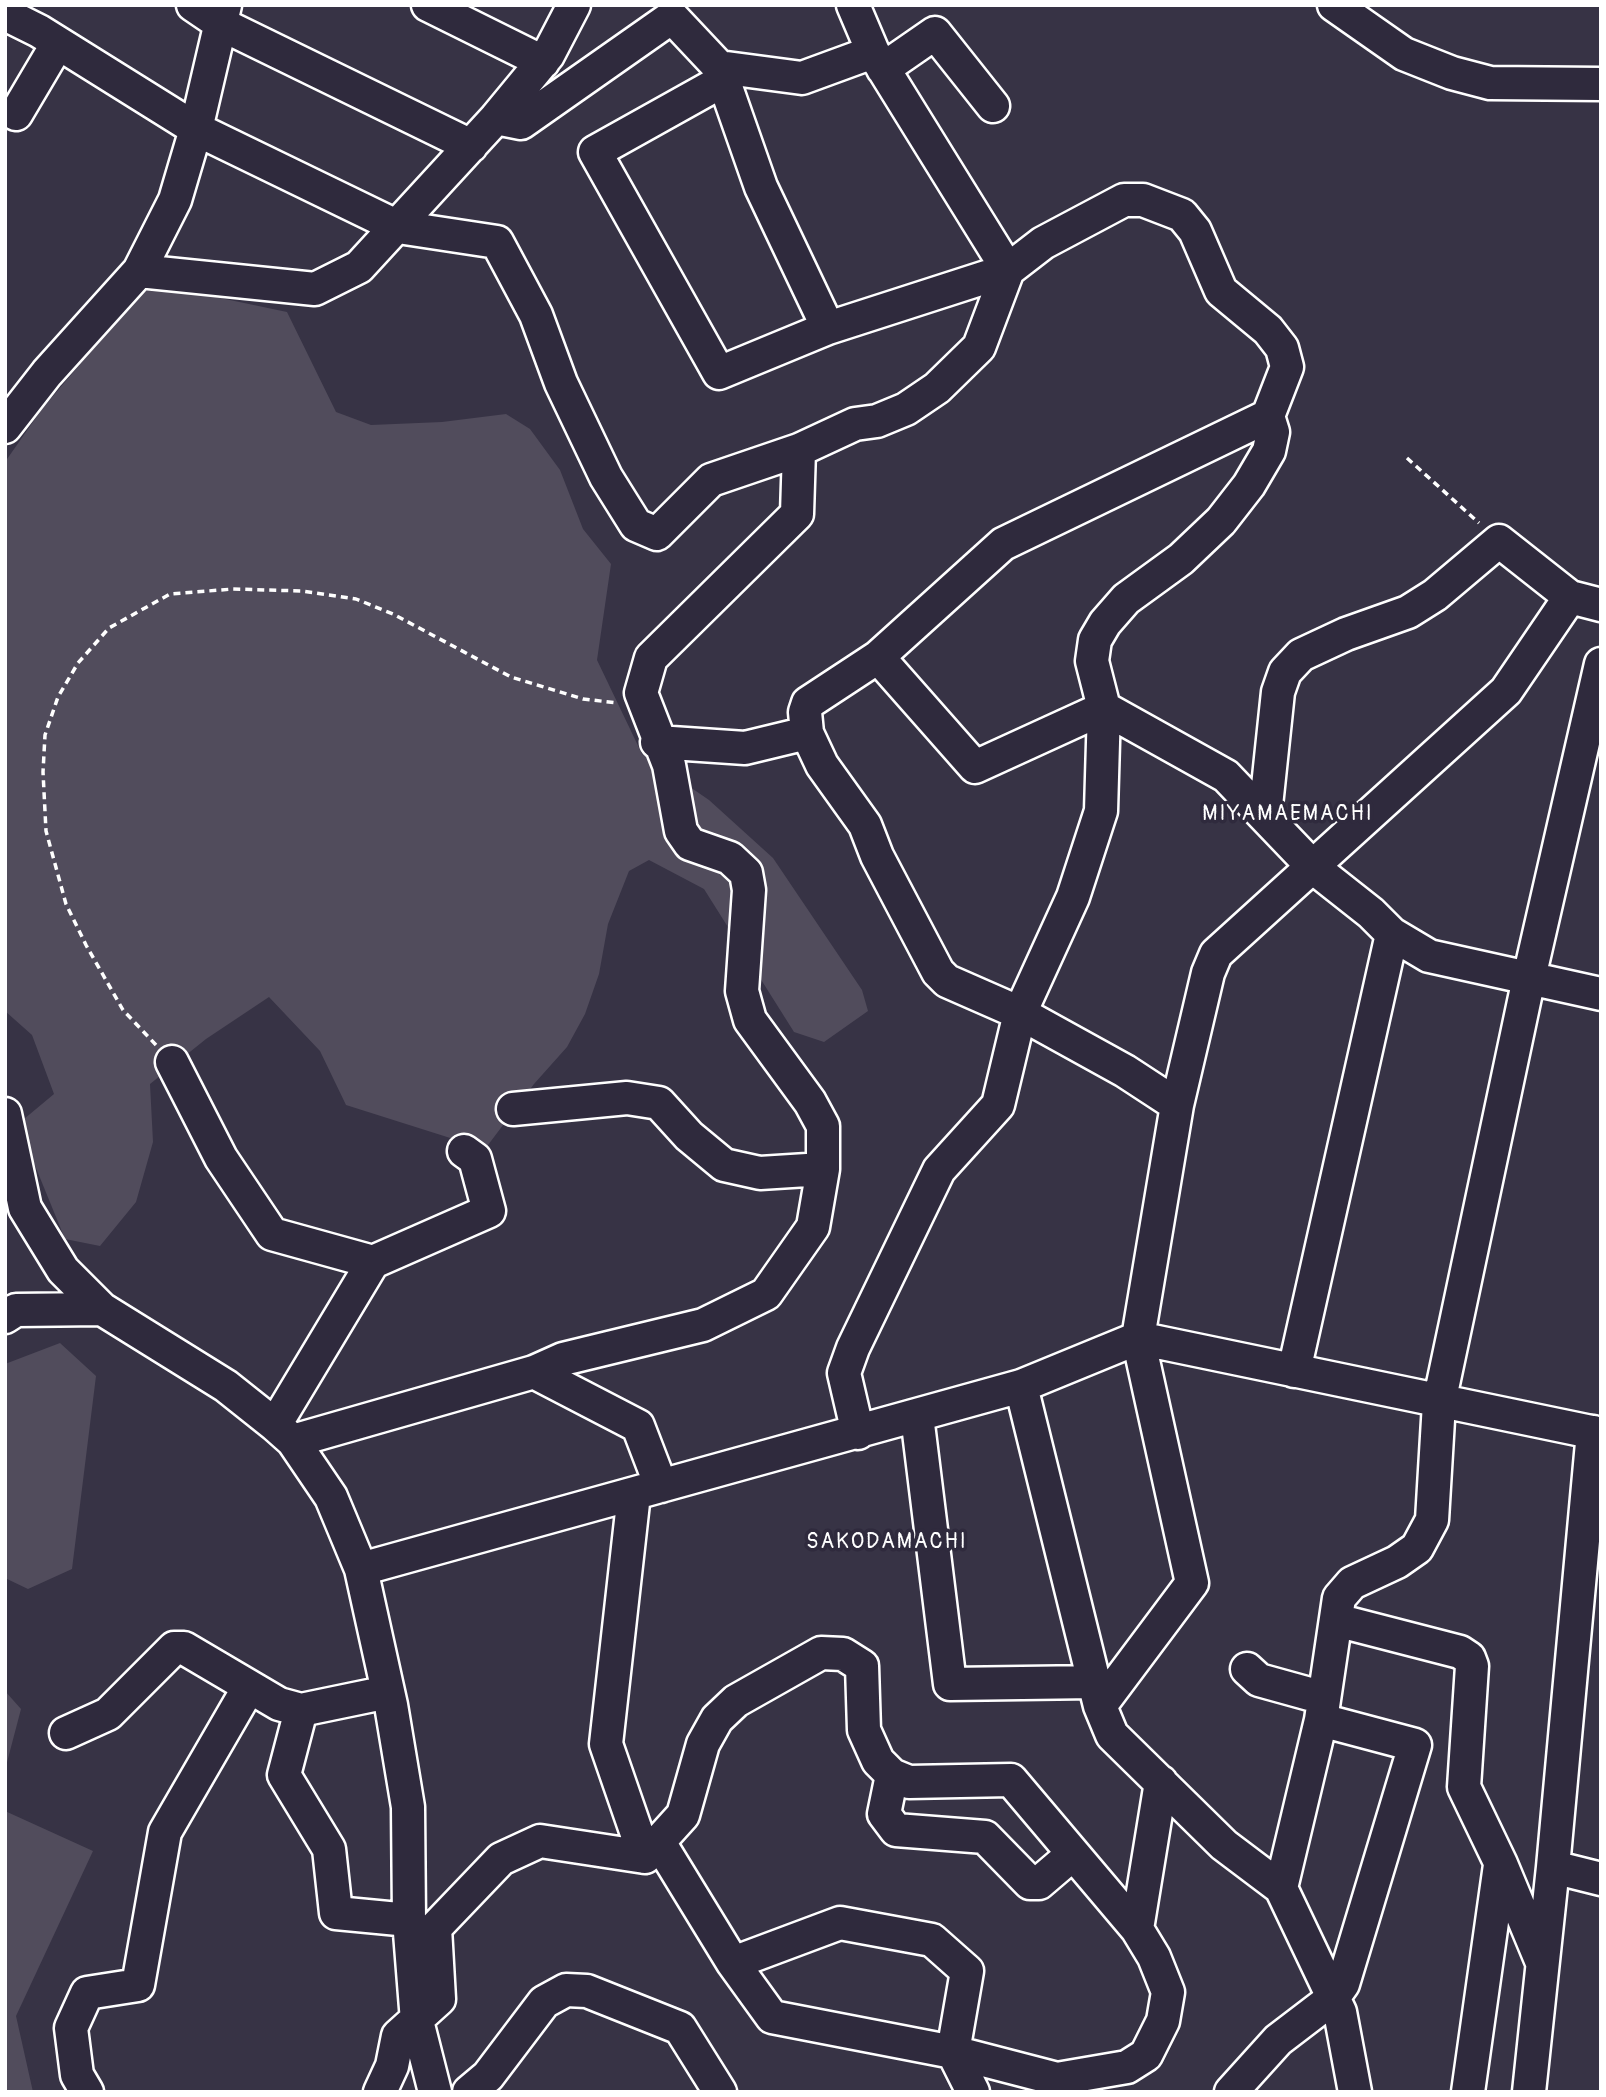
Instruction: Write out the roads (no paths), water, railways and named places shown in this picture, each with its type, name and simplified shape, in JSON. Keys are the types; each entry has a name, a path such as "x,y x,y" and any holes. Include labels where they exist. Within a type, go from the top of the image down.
{"street":[{"path":"193,5 223,15 471,146"},
{"path":"428,5 543,62"},
{"path":"139,271 315,289 359,267 398,228 543,62 574,5"},
{"path":"853,5 878,60 1008,270"},
{"path":"1334,5 1404,54 1452,73 1490,83 1601,84"},
{"path":"5,14 58,43 196,129 398,228 497,242 536,315 561,383 606,477 636,525 657,534 711,480 799,450 855,424 877,421 906,409 937,388 979,347 1008,270"},
{"path":"5,427 47,373 139,271 175,201 196,129 223,15"},
{"path":"496,118 521,123 671,17 722,74 761,187 828,328"},
{"path":"858,1433 844,1373 853,1348 940,1170 998,1105 1020,1013 1073,897 1101,811 1104,708 1092,661 1095,640 1105,623 1126,599 1181,559 1220,522 1250,485 1269,451 1273,432 1268,416 1287,367 1282,348 1268,330 1220,291 1195,230 1182,215 1143,201 1124,200 1042,243 1008,270 828,328 719,373 595,152 722,74 802,78 878,60 935,33 993,106"},
{"path":"16,114 58,43"},
{"path":"1177,1105 1125,1071 1020,1013 947,981 938,972 877,856 865,825 822,765 807,733 805,712 808,703 878,657 1003,544 1268,416"},
{"path":"284,1433 534,1372 563,1359 703,1325 766,1294 813,1227 823,1169 823,1126 810,1102 750,1020 742,990 749,890 746,873 730,858 690,844 681,831 668,765 657,742 641,693 651,658 797,514 799,450"},
{"path":"1265,815 1278,692 1285,672 1301,655 1346,634 1408,612 1435,595 1499,541 1570,597 1601,605"},
{"path":"1097,1694 1192,1583 1138,1338 1177,1105 1208,973 1216,954 1314,868 1506,691 1570,597"},
{"path":"878,657 975,767 1104,708"},
{"path":"1281,1888 1323,1709 1339,1598 1352,1583 1397,1562 1417,1548 1432,1520 1439,1402 1529,978 1601,664"},
{"path":"1104,708 1226,776 1314,868 1371,913 1392,934 1429,956 1601,993"},
{"path":"657,742 745,748 807,733"},
{"path":"1294,1371 1392,934"},
{"path":"172,1062 221,1158 272,1234 373,1262"},
{"path":"513,1109 627,1098 659,1103 689,1136 724,1165 760,1173 823,1169"},
{"path":"5,1114 25,1208 63,1270 102,1309 226,1386 284,1433 331,1497 361,1569 388,1692 408,1807 409,1920 417,2021 435,2092"},
{"path":"284,1433 373,1262 488,1211 475,1159 464,1151"},
{"path":"5,1317 16,1310 102,1309"},
{"path":"361,1569 1021,1386 1138,1338 1597,1433 1529,2092"},
{"path":"534,1372 638,1426 647,1490 606,1744 652,1850 772,2017 953,2052 1057,2079 1127,2067 1146,2055 1163,2021 1168,1992 1154,1957 1137,1930 1011,1780 909,1782 892,1775 878,1760 864,1730 862,1666 844,1654 821,1653 736,1701 717,1718 703,1744 683,1815 652,1850"},
{"path":"1021,1386 1097,1694 1112,1735 1224,1844 1281,1888 1340,2012 1356,2092"},
{"path":"917,1416 950,1685 1097,1694"},
{"path":"1336,1620 1460,1652 1469,1658 1472,1666 1464,1787 1542,1965"},
{"path":"66,1733 108,1714 174,1648 184,1648 279,1704 301,1710 388,1692"},
{"path":"1231,2092 1278,2040 1334,1998 1343,1984 1415,1745 1323,1709 1259,1680 1247,1669"},
{"path":"87,2092 77,2075 71,2028 87,1993 138,1985 166,1832 250,1687"},
{"path":"301,1710 284,1775 329,1849 337,1913 409,1920"},
{"path":"892,1775 884,1814 896,1830 985,1837 1030,1883 1039,1883 1073,1854"},
{"path":"1137,1930 1161,1782"},
{"path":"380,2092 392,2066 398,2036 439,1998 435,1928 501,1859 540,1841 652,1850"},
{"path":"1468,2092 1500,1864"},
{"path":"1553,1867 1601,1880"},
{"path":"733,1963 840,1923 932,1940 967,1971 953,2052 973,2092"},
{"path":"469,2092 488,2076 544,2002 566,1990 587,1992 680,2028 719,2092"}],"district":[{"name":"MIYAMAEMACHI","path":"1288,815"},
{"name":"SAKODAMACHI","path":"887,1543"}]}
